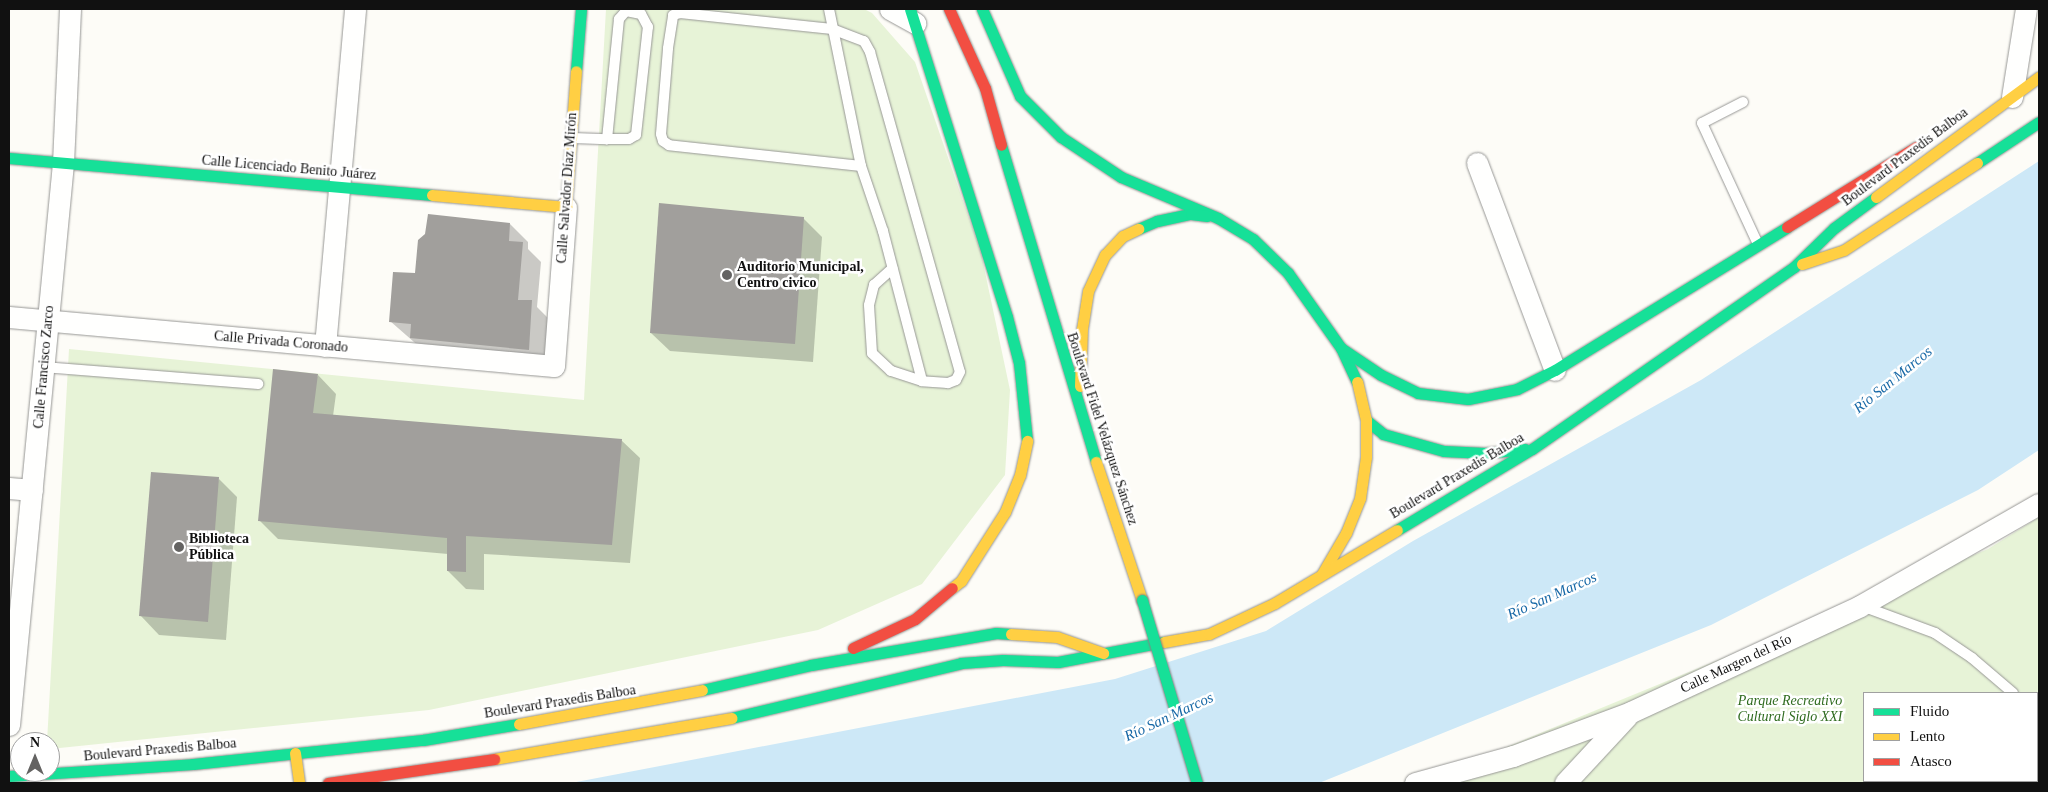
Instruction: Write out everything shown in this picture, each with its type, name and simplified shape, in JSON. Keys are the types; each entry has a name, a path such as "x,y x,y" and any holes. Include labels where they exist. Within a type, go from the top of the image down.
{"main road":[{"name":"Calle Salvador Díaz Mirón","path":"566,207 581,9"},
{"name":"Boulevard Fidel Velázquez Sánchez","path":"948,9 983,82 1080,415 1142,600 1197,783"},
{"path":"982,9 982,36"},
{"path":"982,9 1020,96 1060,137 1121,177 1218,218 1253,239 1288,273 1341,348 1357,382 1366,420 1360,498 1346,533 1322,575"},
{"path":"811,665 915,619 961,582 1005,512 1020,475 1027,444 1025,405 1012,335 912,16"},
{"name":"Boulevard Fidel Velázquez Sánchez","path":"982,54 983,82"},
{"name":"Boulevard Praxedis Balboa","path":"328,783 448,767 744,716 961,663 1002,660 1058,662 1109,655 1209,634 1275,603 1532,449 1794,267 1834,228 2039,77"},
{"path":"1947,130 1988,114"},
{"name":"Boulevard Praxedis Balboa","path":"1794,267 1844,250 2039,122"},
{"path":"1341,348 1381,374 1418,393 1468,400 1517,389 1555,370 1931,138"},
{"name":"Calle Licenciado Benito Juárez","path":"9,158 566,207"},
{"path":"1080,415 1082,329 1088,291 1105,255 1123,236 1157,221 1192,214 1218,218"},
{"path":"1366,420 1383,434 1444,451 1485,453 1532,449"},
{"name":"Boulevard Praxedis Balboa","path":"9,776 193,764 423,740 653,701 811,665 996,633 1057,637 1109,655"},
{"path":"295,753 299,783"}],"street":[{"name":"Calle Francisco Zarco","path":"9,725 14,618 32,490 63,162 70,9"},
{"path":"325,346 355,9"},
{"path":"890,9 912,16"},
{"path":"2012,97 2026,9"},
{"path":"1477,163 1555,370"},
{"name":"Calle Salvador Díaz Mirón","path":"554,366 566,207"},
{"name":"Calle Privada Coronado","path":"9,317 554,366"},
{"path":"9,488 32,490"},
{"name":"Calle Margen del Río","path":"1415,783 1513,756 1631,712 1860,606 2039,504"},
{"path":"1565,783 1631,712"}],"lane":[{"path":"829,9 861,166 893,268 922,381"},
{"path":"571,138 607,139 629,139 636,135 648,27 641,14 626,10 619,19 607,139"},
{"path":"861,166 669,145 661,134 673,15 680,13 832,29 855,35 864,40 870,52 960,372 956,380 948,383 922,381 891,371 872,353 869,305 874,285 893,268"},
{"path":"1742,102 1702,123 1759,244"},
{"path":"44,368 258,384"},
{"path":"1860,606 1935,633 1972,658 2012,692"}],"green space":[{"path":"606,9 864,9 872,13 915,62 981,253 1010,390 1005,475 922,584 818,630 429,710 60,748 60,732 48,732 69,349 584,400"},
{"name":"Parque Recreativo Cultural Siglo XXI","path":"2039,517 2039,783 1453,783 1470,762 1988,549"}],"water":[{"name":"Río San Marcos","path":"2039,161 2039,450 1978,490 1711,625 1319,783 571,783 1115,679 1266,631 1413,541 1701,380"}],"building":[{"name":"Auditorio Municipal, Centro civico","path":"659,203 804,217 795,344 650,333"},
{"path":"428,214 510,223 509,241 523,242 518,300 532,300 529,350 410,338 411,324 389,322 393,272 415,273 418,240 425,234"},
{"path":"273,369 318,374 313,413 622,439 612,545 466,536 466,572 447,571 447,538 258,521"},
{"name":"Biblioteca Pública","path":"151,472 219,477 208,622 139,616"}],"traffic: fast":[{"path":"576,71 581,9"},
{"path":"910,9 1007,317 1019,363 1027,441"},
{"path":"982,9 1020,96 1061,137 1121,177 1218,218 1253,239 1288,273 1341,348 1357,382"},
{"path":"1977,163 2039,122"},
{"path":"1001,145 1096,462"},
{"path":"9,158 432,195"},
{"path":"1397,530 1532,449 1794,267 1834,228 1876,197"},
{"path":"1138,229 1157,221 1191,214 1207,216"},
{"path":"1341,348 1381,375 1418,393 1468,399 1517,389 1555,370 1787,227"},
{"path":"1366,420 1383,434 1444,451 1485,453 1525,449"},
{"path":"1142,600 1197,783"},
{"path":"702,690 811,665 996,633 1011,634"},
{"path":"731,718 961,663 1003,660 1058,662 1164,642"},
{"path":"9,776 193,764 423,740 519,724"}],"traffic: slow":[{"path":"432,195 566,207 576,71"},
{"path":"1876,197 2039,77"},
{"path":"1802,264 1844,250 1977,163"},
{"path":"1080,386 1082,329 1088,291 1105,255 1123,236 1138,229"},
{"path":"1322,574 1346,533 1360,498 1366,457 1366,420 1357,382"},
{"path":"952,588 961,581 1005,512 1020,475 1027,441"},
{"path":"1096,462 1142,600"},
{"path":"1164,642 1209,634 1275,603 1397,530"},
{"path":"1011,634 1057,637 1103,653"},
{"path":"519,724 702,690"},
{"path":"494,759 731,718"},
{"path":"295,753 299,783"}],"traffic: jam":[{"path":"949,9 985,88 1001,145"},
{"path":"1787,227 1916,147"},
{"path":"853,648 915,619 952,588"},
{"path":"328,783 494,759"}],"place":[{"name":"Auditorio Municipal, Centro civico","path":"727,275"},
{"name":"Biblioteca Pública","path":"179,547"}]}
